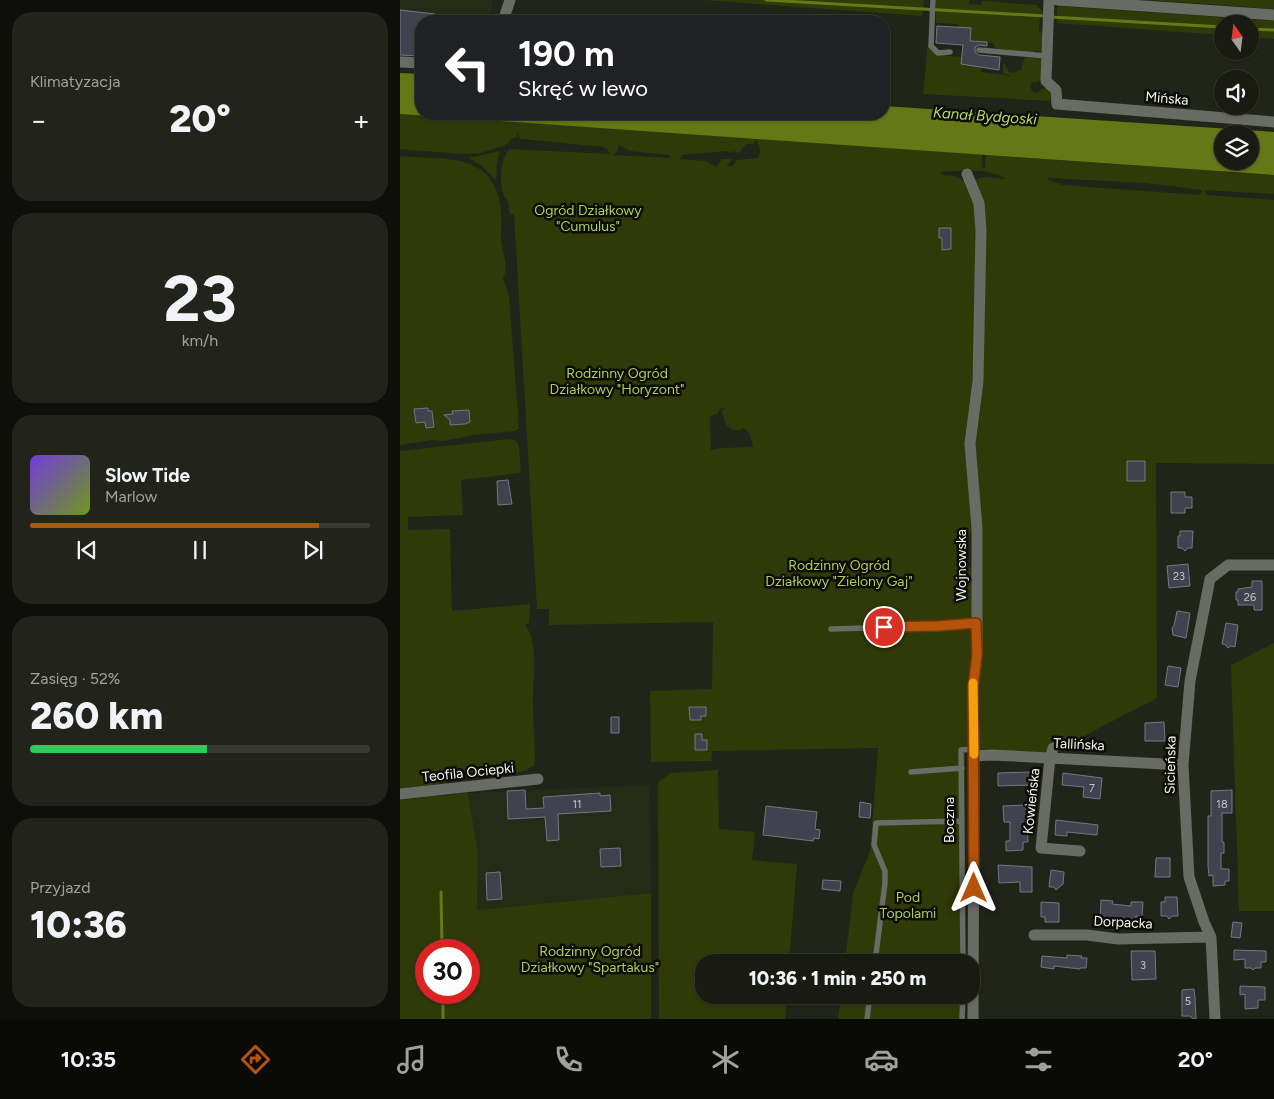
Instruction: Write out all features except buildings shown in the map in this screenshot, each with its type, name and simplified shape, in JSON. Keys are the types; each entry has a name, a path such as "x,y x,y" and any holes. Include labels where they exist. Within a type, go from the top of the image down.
{"street":[{"path":"505,15 510,0"},
{"path":"1046,56 1049,0"},
{"path":"1057,0 1203,5 1274,15"},
{"name":"Mińska","path":"1046,56 1046,81 1056,90 1057,104 1274,122"},
{"path":"400,62 415,63"},
{"name":"Wojnowska","path":"967,174 979,203 981,231 978,381 970,444 977,528 977,655 973,688 973,1019"},
{"name":"Sicieńska","path":"1215,1019 1211,937 1189,877 1183,765 1190,681 1210,579 1228,565 1274,565"},
{"name":"Tallińska","path":"974,753 992,755 1051,753 1183,765"},
{"name":"Kowieńska","path":"1051,753 1041,848 1080,851"},
{"name":"Teofila Ociepki","path":"400,794 538,779"},
{"name":"Dorpacka","path":"1034,935 1087,935 1118,939 1211,937"}],"lane":[{"path":"933,2 930,42 933,49 938,53 950,52"},
{"path":"980,50 1046,56"},
{"path":"831,629 976,623"},
{"name":"Boczna","path":"962,954 961,750 974,753"},
{"path":"911,772 962,768"},
{"path":"876,954 885,871 874,845 876,823 962,821"},
{"path":"867,1019 869,1004"},
{"path":"962,1019 963,1004"}],"shaded area":[{"path":"400,0 493,0 491,15 415,15 415,61 400,60"},
{"path":"650,785 651,893 477,910 478,853 468,793"}],"green space":[{"path":"704,0 924,0 922,16"},
{"path":"936,0 969,0 969,4 981,5 982,1 1037,5 1043,12 1040,18 1039,31 1044,33 1041,52 998,49 994,47 994,43 978,42 976,61 982,62 981,72 1011,76 1003,73 1003,64 1005,64 1008,71 1013,73 1021,69 1025,57 1043,58 1043,78 1038,82 1032,82 1030,86 1032,91 1037,93 1044,88 1051,90 1050,101 923,94 928,42 934,51 947,56 963,57 961,64 968,65 971,28 958,27 958,24 936,23"},
{"path":"1146,0 1274,0 1274,9"},
{"path":"1057,6 1214,17 1214,34 1057,23"},
{"path":"1259,20 1274,21 1274,39 1259,38"},
{"path":"400,112 415,112 415,120 528,120 544,122 550,120 556,124 982,154 982,167 985,168 986,155 1274,175 1274,194 1204,190 1207,195 1274,200 1274,464 1156,463 1157,698 1059,749 1049,749 1041,757 1033,757 1027,753 979,749 976,741 980,717 976,709 974,688 981,669 980,591 978,562 976,559 979,546 979,507 973,463 973,433 981,375 983,238 981,199 973,185 974,180 984,177 1005,179 992,173 984,172 941,172 942,175 953,176 965,182 972,192 978,218 977,338 972,370 972,403 967,440 972,472 971,481 976,488 972,492 975,529 970,533 969,537 966,537 966,566 970,568 973,565 975,612 973,627 974,644 968,696 970,700 968,703 971,708 969,729 971,748 965,747 965,954 846,954 853,894 870,851 878,748 712,751 711,761 651,762 650,691 712,689 713,622 549,625 549,609 537,609 514,214 511,215 510,213 508,202 502,190 501,171 506,154 510,149 610,154 607,149 603,147 520,139 517,131 517,137 511,139 506,145 481,153 461,154 400,149","holes":["757,139 760,150 758,158 737,160 732,166 727,166 732,159 722,159 716,167 706,161 679,159 683,155 726,151 739,153 746,144 753,144","619,145 630,151 669,155 671,158 613,155 617,152","1048,178 1145,183 1203,190 1199,195 1063,185 1048,180","721,408 725,408 722,410 729,428 736,430 743,428 750,434 753,447 711,450 710,416 717,414"]},
{"path":"500,151 496,181 482,166 469,158"},
{"path":"400,156 446,159 475,166 486,174 495,186 501,207 501,238 505,264 503,279 509,296 519,428 516,431 400,445"},
{"path":"510,439 516,441 519,446 521,473 461,480 463,515 408,517 408,530 450,529 452,611 530,604 529,623 525,624 530,633 534,652 534,766 514,773 483,775 468,771 445,782 419,788 400,789 400,451"},
{"path":"1274,643 1274,911 1239,911 1231,665"},
{"name":"Rodzinny Ogród Działkowy \"Spartakus\"","path":"718,770 719,829 755,832 752,860 797,864 790,954 695,954 695,1004 786,1004 785,1019 659,1019 658,782 671,773"},
{"name":"Rodzinny Ogród Działkowy \"Spartakus\"","path":"468,793 478,853 477,910 651,893 651,1019 400,1019 400,800"},
{"path":"840,1004 965,1004 965,1019 838,1019"}],"water":[{"path":"400,73 415,74 415,115 400,114"},
{"name":"Kanał Bydgoski","path":"890,106 1214,128 1214,170 1259,170 1259,131 1274,132 1274,175 486,120 890,120"}],"waterway":[{"path":"766,0 1045,16"},
{"path":"1051,17 1214,27"},
{"path":"1259,29 1274,30"},
{"path":"441,892 442,939"},
{"path":"443,1004 443,1019"}],"slow traffic":[{"path":"973,683 974,754"}],"route":[{"path":"884,627 976,623 977,655 973,688 974,888"}],"park label":[{"name":"Ogród Działkowy \"Cumulus\"","path":"588,218"},
{"name":"Rodzinny Ogród Działkowy \"Horyzont\"","path":"617,382"},
{"name":"Rodzinny Ogród Działkowy \"Zielony Gaj\"","path":"839,574"},
{"name":"Pod Topolami","path":"908,906"}]}
